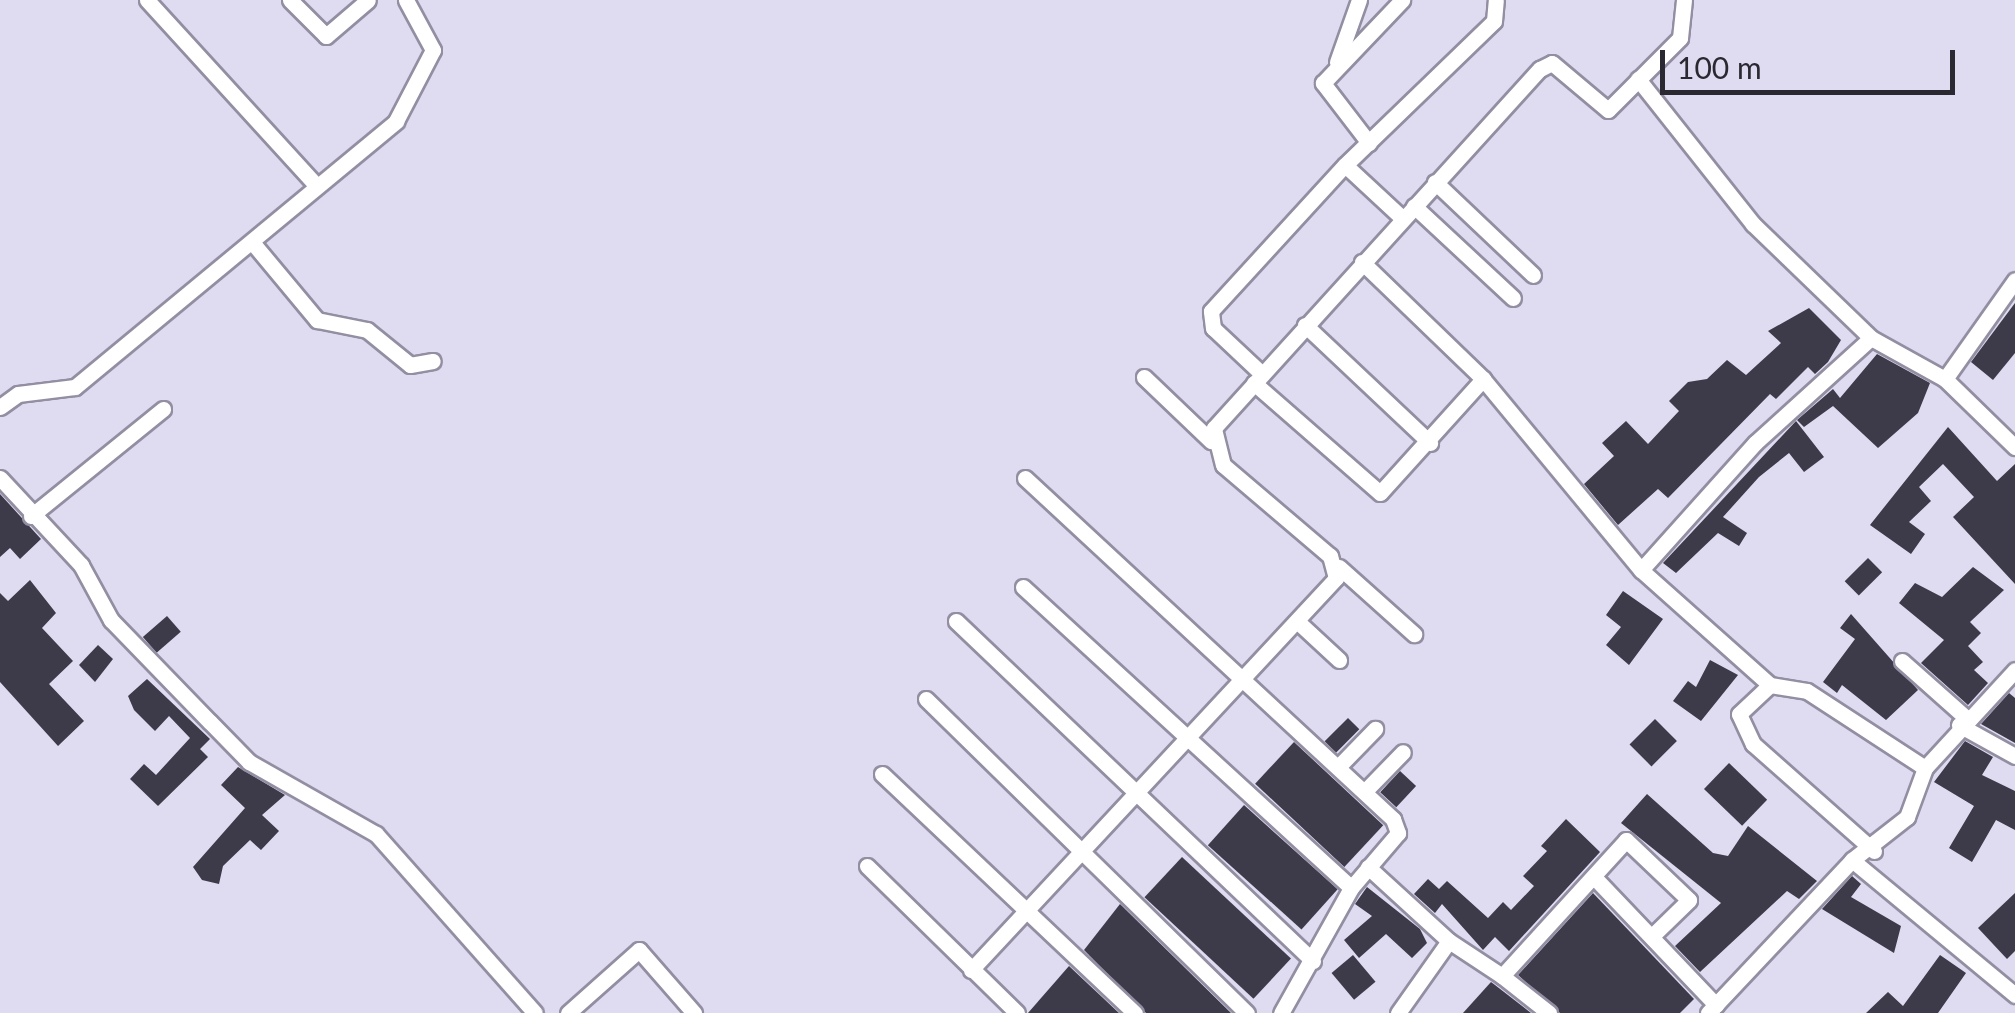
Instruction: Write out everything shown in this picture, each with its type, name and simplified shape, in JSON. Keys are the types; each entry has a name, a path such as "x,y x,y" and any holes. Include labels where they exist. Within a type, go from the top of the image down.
{"street":[{"path":"147,0 315,184"},
{"path":"290,0 326,36 368,0"},
{"path":"0,407 18,394 75,387 252,242 315,184 396,121 431,68 430,36 406,0"},
{"path":"1359,0 1324,94 1369,143"},
{"path":"1370,0 1385,16"},
{"path":"1336,66 1402,0"},
{"path":"1484,379 1389,490 1374,491 1258,379 1213,328 1211,310 1345,166 1494,20 1496,0"},
{"path":"1211,441 1305,325 1540,69 1552,63 1608,110 1680,38 1684,0"},
{"path":"1638,79 1753,224 1872,338 1946,379 2015,448"},
{"path":"1345,166 1513,298"},
{"path":"1436,182 1533,275"},
{"path":"252,242 317,320 367,330 410,364 432,360"},
{"path":"1362,262 1484,379 1641,570 1770,685 1807,690 1925,768"},
{"path":"1946,379 2015,280"},
{"path":"1305,325 1430,443"},
{"path":"1641,570 1756,442 1872,338"},
{"path":"1144,377 1211,441 1223,464 1414,634"},
{"path":"31,516 162,408"},
{"path":"0,478 31,516 81,565 111,620 249,762 376,834 535,1013"},
{"path":"1025,478 1244,672 1399,826 1351,888 1281,1013"},
{"path":"972,970 1244,672 1298,622 1338,567"},
{"path":"1024,588 1351,888"},
{"path":"956,622 1313,961"},
{"path":"1298,622 1339,660"},
{"path":"1902,661 1962,720 2015,756"},
{"path":"1594,877 1653,935 1712,1009 1852,860 1874,851 1907,817 1925,768 1962,720 2015,670"},
{"path":"1770,685 1739,714 1738,728 1874,851"},
{"path":"926,699 1247,1013"},
{"path":"1340,766 1375,729"},
{"path":"1366,791 1403,752"},
{"path":"882,774 1135,1013"},
{"path":"1502,976 1626,840 1652,861 1689,905 1653,935"},
{"path":"1852,860 2015,995"},
{"path":"867,866 1017,1013"},
{"path":"1368,867 1448,942 1502,976 1542,1011"},
{"path":"1398,1013 1448,942"},
{"path":"568,1013 638,950 693,1013"}],"building":[{"path":"2015,303 2015,353 1993,380 1971,362"},
{"path":"1809,308 1841,340 1828,362 1815,374 1808,367 1776,399 1770,394 1668,498 1658,489 1618,525 1584,484 1614,456 1602,443 1626,421 1648,444 1679,411 1669,401 1688,382 1707,379 1727,360 1746,375 1781,343 1768,331"},
{"path":"1877,354 1930,383 1918,413 1878,448 1833,406 1804,427 1797,420 1833,389 1840,398"},
{"path":"1796,421 1824,457 1804,472 1789,453 1759,477 1723,517 1747,533 1739,546 1718,533 1676,573 1663,563"},
{"path":"1948,427 1997,481 2015,464 2015,584 1953,517 1974,497 1943,464 1919,487 1931,501 1909,522 1925,534 1911,554 1870,525"},
{"path":"0,494 41,539 20,559 10,548 0,557"},
{"path":"1868,558 1882,572 1859,595 1845,581"},
{"path":"1973,567 2004,590 1970,622 1981,633 1968,646 1983,662 1974,670 1988,683 1968,705 1921,663 1944,640 1899,603 1915,583 1942,597"},
{"path":"30,580 56,613 42,628 73,661 49,684 84,721 58,746 0,682 0,593 8,601"},
{"path":"1623,591 1663,619 1629,665 1606,645 1621,627 1606,615"},
{"path":"1851,614 1918,690 1886,720 1842,685 1837,693 1823,682 1855,639 1840,628"},
{"path":"167,616 181,632 157,653 143,637"},
{"path":"98,645 113,659 95,682 79,665"},
{"path":"1710,660 1738,675 1701,721 1673,701 1688,681 1696,687"},
{"path":"147,679 210,739 200,749 208,757 158,806 130,779 144,764 156,775 190,738 169,716 155,731 134,710 128,696"},
{"path":"2009,693 2015,698 2015,743 1981,724"},
{"path":"1348,718 1359,729 1336,753 1325,741"},
{"path":"1655,719 1677,741 1651,766 1630,744"},
{"path":"1965,741 1993,757 1982,775 2015,791 2015,830 1996,820 1972,862 1949,848 1974,806 1934,782"},
{"path":"1294,742 1383,825 1344,867 1255,784"},
{"path":"1729,763 1767,800 1742,826 1704,789"},
{"path":"238,767 285,795 262,815 279,831 261,850 250,840 223,866 219,884 202,880 193,867 245,808 221,785"},
{"path":"1400,771 1416,786 1396,807 1380,792"},
{"path":"1647,794 1713,853 1728,856 1748,826 1817,881 1799,899 1787,891 1700,972 1675,946 1721,903 1621,823"},
{"path":"1244,805 1338,889 1302,929 1208,845"},
{"path":"1566,819 1600,852 1509,951 1495,937 1483,950 1442,904 1435,913 1414,894 1428,879 1439,889 1447,881 1488,918 1503,902 1511,910 1534,886 1523,876 1547,851 1541,846"},
{"path":"1182,857 1291,959 1253,999 1144,897"},
{"path":"1852,876 1861,884 1851,897 1901,926 1894,953 1822,909"},
{"path":"1367,887 1420,929 1427,943 1412,958 1386,934 1359,958 1344,940 1372,916 1355,904"},
{"path":"1593,893 1694,999 1680,1013 1560,1013 1518,975"},
{"path":"2015,893 2015,951 2007,959 1978,928"},
{"path":"1120,904 1231,1013 1146,1013 1084,950"},
{"path":"1353,955 1375,982 1354,1000 1332,973"},
{"path":"1940,955 1966,973 1938,1013 1866,1013 1888,992 1903,1006"},
{"path":"1069,966 1119,1013 1028,1013"},
{"path":"1491,982 1495,985 1531,1013 1463,1013"}]}
